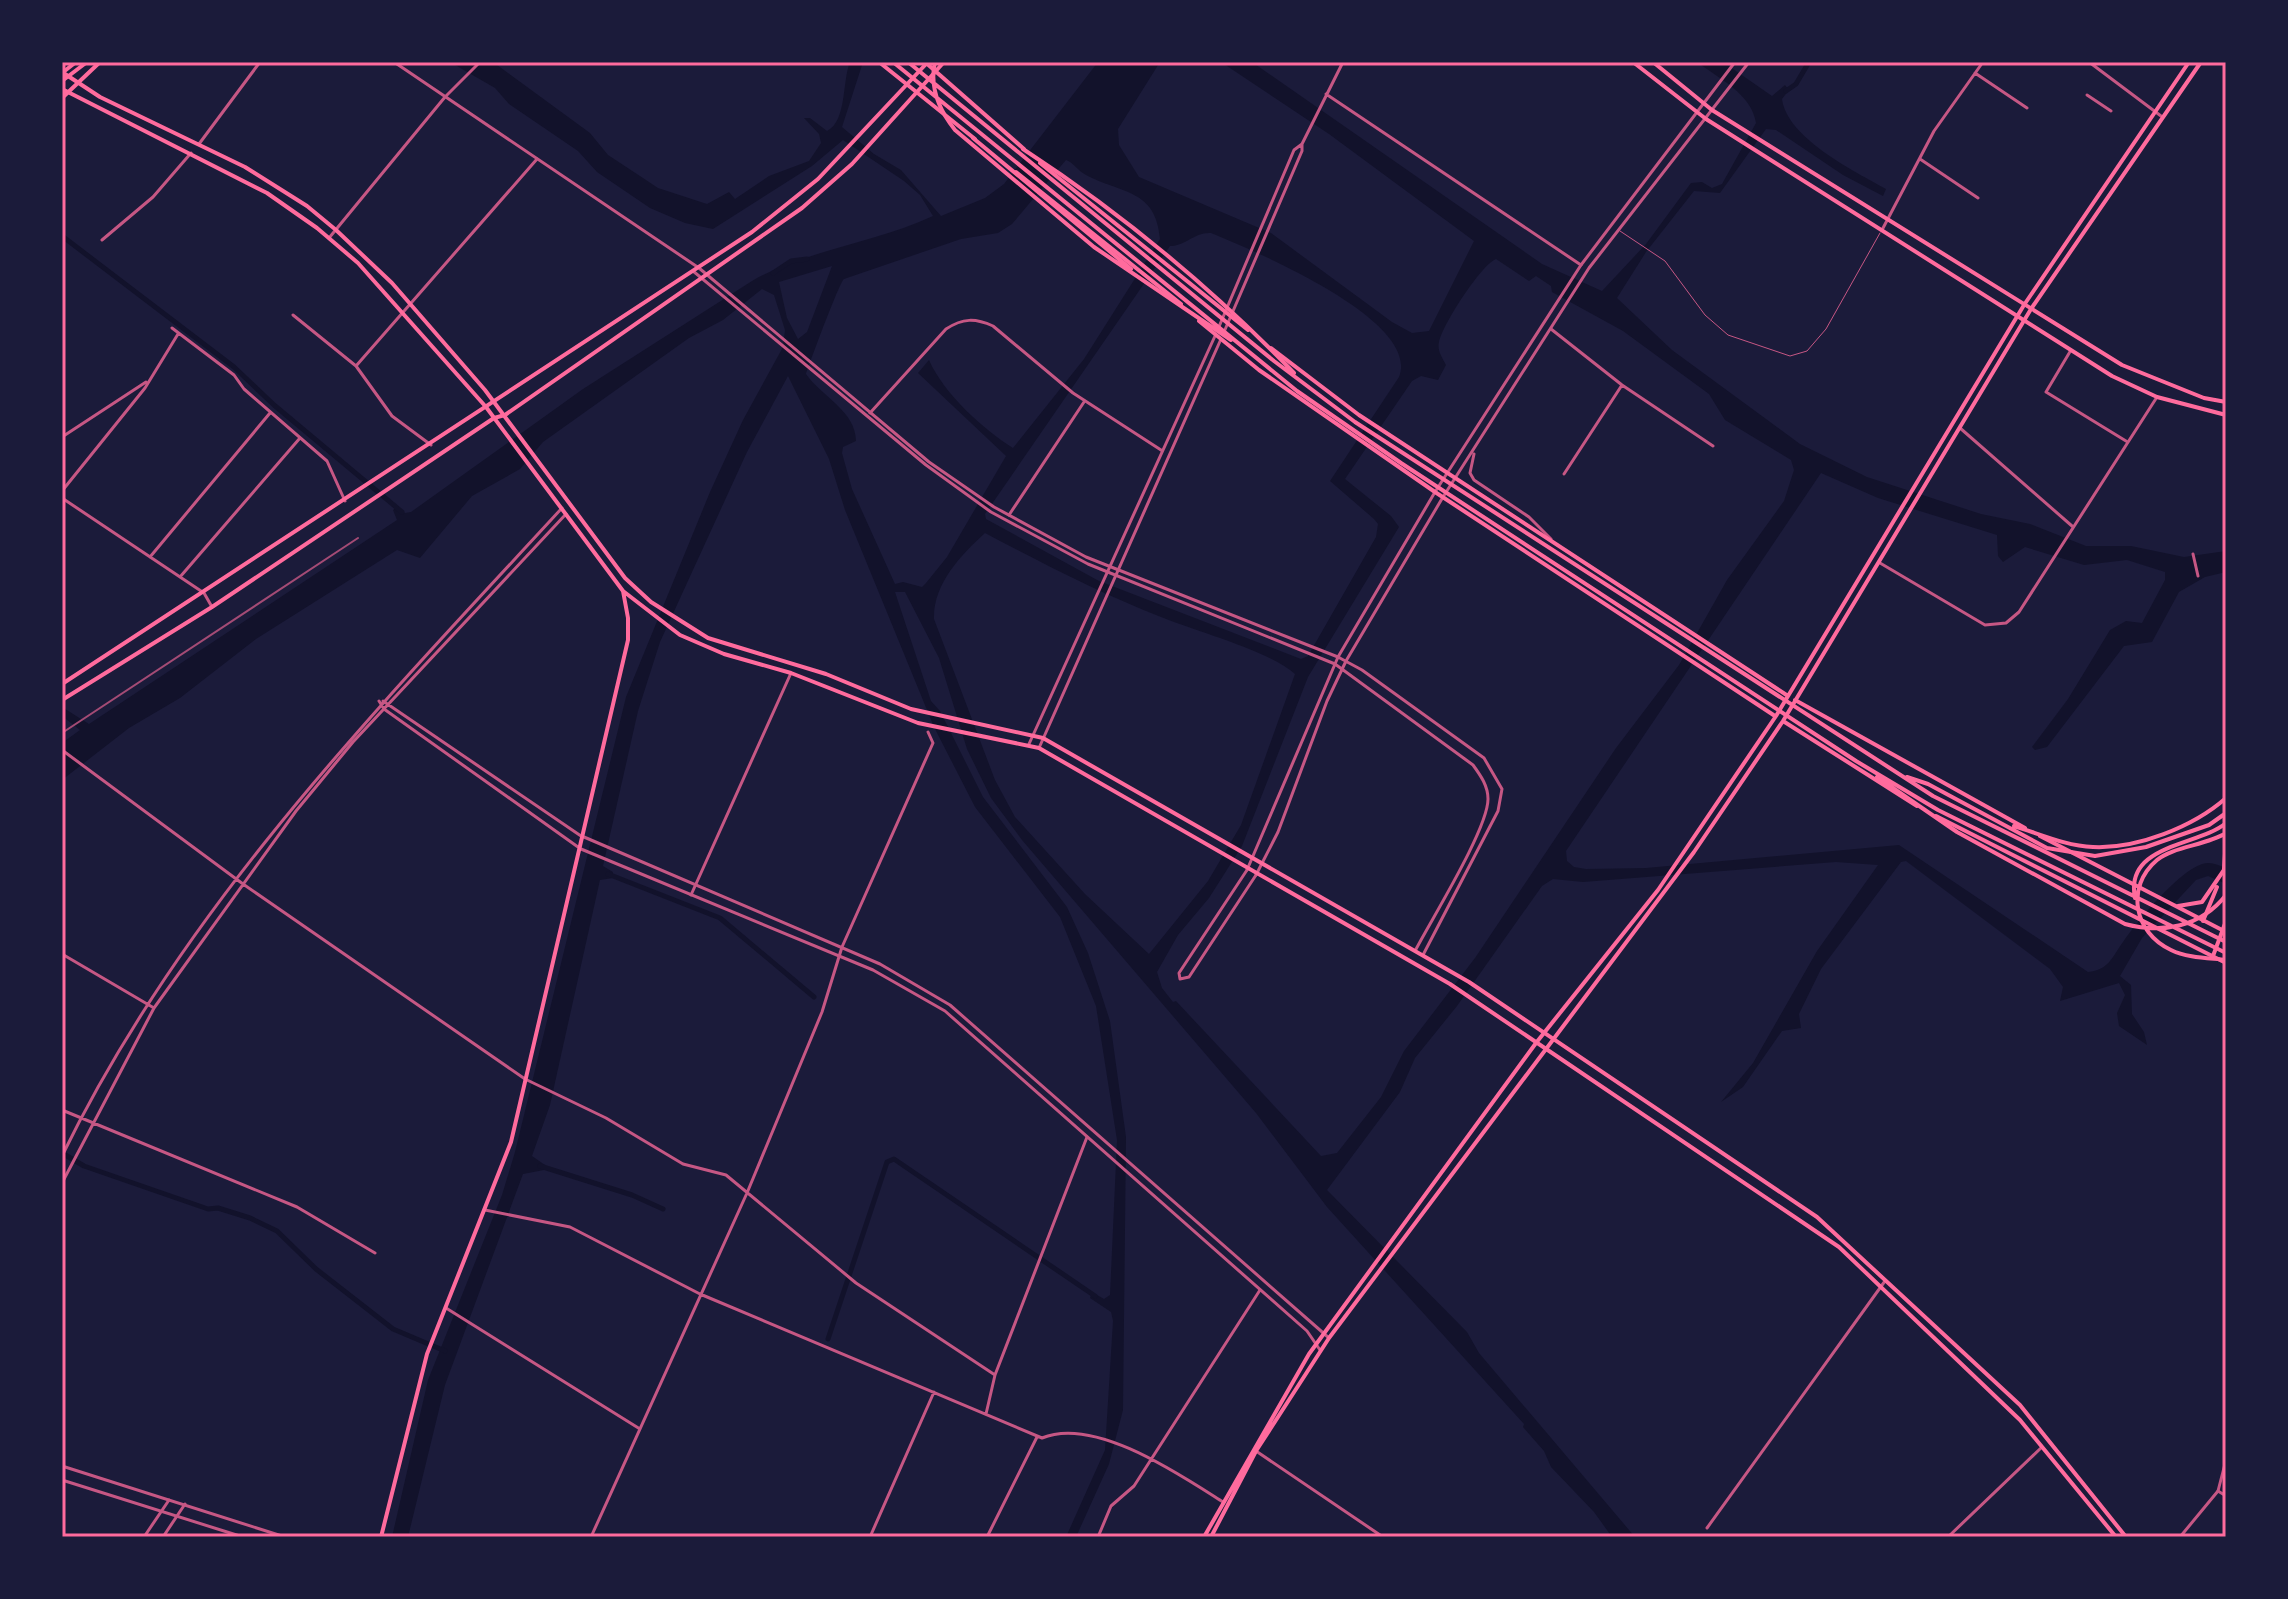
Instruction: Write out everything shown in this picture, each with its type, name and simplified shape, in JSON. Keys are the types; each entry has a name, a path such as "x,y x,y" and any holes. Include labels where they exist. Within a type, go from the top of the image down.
{"main road":[{"path":"76,62 62,72 78,85 264,178 336,230 411,305 495,402 636,589 654,604 708,638 826,674 922,712 1043,738 1469,982 1551,1041 1817,1217 2020,1405 2126,1537"},
{"path":"62,81 87,62"},
{"path":"62,98 100,62"},
{"path":"879,62 1120,257 1138,277"},
{"path":"893,62 1297,391 1401,463 1856,761 1957,832 2125,924 2147,930 2180,926 2217,907 2226,895"},
{"path":"908,62 1355,422 1898,774 1979,820 2226,942"},
{"path":"62,684 357,494 752,232 818,179 926,62 1065,183 1225,313 1361,416 1795,701 1937,782 2224,931"},
{"path":"935,62 934,90 941,113 955,130 1094,247 1201,323 1242,346"},
{"path":"63,700 212,607 494,418 505,415 709,275 812,199 852,164 944,62"},
{"path":"1633,62 1706,119 2071,350 2157,397 2226,415"},
{"path":"1653,62 1704,104 1741,129 2122,365 2175,388 2226,402"},
{"path":"1211,1537 1256,1451 1320,1350 1326,1335 1376,1261 1536,1043 1665,879 1776,716 2024,305 2189,62"},
{"path":"1204,1537 1316,1345 1380,1266 1694,852 1783,721 2031,309 2201,62"},
{"path":"62,89 267,193 329,238 404,313 486,407 623,591 650,614 724,654 791,673 928,729 1039,748 1220,855 1450,984 1839,1247 2020,1420 2116,1537"},
{"path":"973,138 1134,263 1221,340 1435,492 1783,721 1900,797 2226,962"},
{"path":"1022,148 1142,234 1258,335 1304,384"},
{"path":"381,1537 401,1444 427,1354 511,1142 528,1080 628,640 623,591"},
{"path":"1856,761 1938,810 2226,953"},
{"path":"1898,774 1928,784 2047,848 2095,856 2127,853 2209,825 2226,813"},
{"path":"2004,823 2062,842 2093,847 2121,844 2187,823 2226,798"},
{"path":"2226,823 2218,829 2162,848 2151,856 2133,889 2142,924 2156,941 2173,951 2226,962"},
{"path":"2137,906 2143,876 2159,858 2215,840 2226,833"},
{"path":"2203,921 2225,869 2226,839"},
{"path":"2171,905 2196,905 2217,884"},
{"path":"2213,956 2226,921"}],"street":[{"path":"199,144 260,62"},
{"path":"394,62 709,275 813,362 869,414 991,512 1107,572 1343,668 1473,765 1488,791 1488,803 1479,829 1415,951"},
{"path":"329,238 445,97 480,62"},
{"path":"1039,748 1221,340 1302,151 1302,144 1343,62"},
{"path":"1735,62 1581,265 1435,492 1338,657 1253,860 1179,973 1180,979 1189,977 1263,865 1346,661 1443,497 1584,277 1747,64"},
{"path":"1881,231 1920,159 1983,62"},
{"path":"2089,62 2161,116"},
{"path":"1975,73 2027,108"},
{"path":"1326,94 1398,139 1514,222 1581,265"},
{"path":"2087,95 2111,111"},
{"path":"1029,746 1216,335 1294,150 1302,144"},
{"path":"102,240 153,197 191,153"},
{"path":"356,366 537,159"},
{"path":"1920,159 1978,198"},
{"path":"693,271 929,462 994,507 1109,566 1346,661 1484,758 1502,789 1493,826 1423,955"},
{"path":"293,315 356,366 392,416 431,445"},
{"path":"869,414 946,329 970,319 993,326 1073,393 1162,450"},
{"path":"172,328 234,375 327,461 345,501"},
{"path":"1551,329 1622,385 1713,446"},
{"path":"62,491 150,379 179,333"},
{"path":"2071,350 2046,392 2126,441"},
{"path":"62,437 150,379"},
{"path":"1564,474 1622,385"},
{"path":"1879,563 1985,625 2006,623 2019,612 2157,397"},
{"path":"1009,515 1084,401"},
{"path":"150,557 271,412"},
{"path":"1960,428 2073,525"},
{"path":"180,577 301,437"},
{"path":"1477,447 1470,473 1474,480 1529,517 1553,542"},
{"path":"62,498 204,593 212,607"},
{"path":"62,1183 91,1122 154,1008 313,788 386,702 562,508"},
{"path":"386,702 566,514"},
{"path":"2193,554 2198,576"},
{"path":"691,895 791,673"},
{"path":"386,702 584,837 880,964 950,1005 1326,1335"},
{"path":"382,707 581,849 873,970 945,1011 1307,1331 1320,1350"},
{"path":"62,1156 146,1003 309,785 382,707"},
{"path":"591,1537 747,1193 822,1012 842,947 933,743 928,729"},
{"path":"62,750 243,884 528,1080 683,1164 726,1175 856,1283 995,1375"},
{"path":"62,954 154,1008"},
{"path":"62,1110 297,1207 375,1253"},
{"path":"986,1414 995,1375 1087,1137"},
{"path":"485,1210 570,1227 700,1294 1042,1438 1057,1431 1117,1444 1150,1459 1223,1502"},
{"path":"1707,1528 1886,1280"},
{"path":"1098,1537 1111,1506 1134,1486 1260,1290"},
{"path":"446,1307 640,1429"},
{"path":"870,1537 934,1392"},
{"path":"987,1537 1037,1436"},
{"path":"1948,1537 2042,1447"},
{"path":"1256,1451 1383,1537"},
{"path":"2180,1537 2218,1491 2226,1460"},
{"path":"62,1466 285,1537"},
{"path":"62,1480 243,1537"},
{"path":"2218,1491 2226,1496"},
{"path":"144,1537 169,1499"},
{"path":"163,1537 185,1504"}],"lane":[{"path":"1618,229 1665,261 1710,321 1728,335 1765,350 1797,356 1807,351 1826,329 1881,231"}],"shaded area":[{"path":"450,62 493,62 590,133 608,155 658,188 707,204 729,192 735,199 769,176 809,161 821,143 819,134 804,118 810,118 827,131 833,126 841,110 850,62 863,62 842,127 874,154 901,170 941,216 985,198 1004,184 1098,62 1160,62 1118,129 1119,145 1139,177 1271,233 1392,322 1412,333 1429,331 1474,241 1329,134 1221,62 1252,62 1542,264 1602,291 1646,244 1691,183 1702,182 1712,188 1722,184 1756,123 1741,95 1697,62 1723,62 1772,96 1785,85 1789,90 1782,99 1796,127 1824,152 1886,189 1883,196 1843,175 1776,130 1766,129 1720,193 1694,191 1646,252 1617,298 1672,350 1800,444 1867,477 1981,514 2030,524 2086,546 2131,546 2184,557 2226,551 2226,572 2205,577 2179,592 2152,642 2124,646 2047,747 2035,750 2032,747 2068,699 2110,630 2126,621 2142,623 2165,580 2165,572 2127,560 2084,565 2025,547 2003,562 1998,556 1997,535 1878,498 1821,473 1566,851 1567,861 1574,867 1586,869 1646,868 1899,845 2088,972 2101,969 2109,962 2148,910 2182,876 2205,863 2226,868 2226,884 2208,876 2196,880 2142,938 2120,976 2131,985 2132,1014 2144,1032 2147,1045 2119,1026 2117,1013 2125,995 2119,983 2060,1001 2063,987 2050,969 1906,861 1901,862 1821,969 1799,1014 1801,1028 1782,1031 1743,1087 1721,1102 1753,1063 1817,951 1878,865 1836,862 1583,882 1553,879 1542,886 1457,1006 1415,1058 1400,1092 1327,1190 1467,1332 1479,1353 1635,1537 1612,1537 1594,1512 1551,1467 1544,1451 1523,1427 1524,1424 1327,1207 1256,1113 1022,840 991,798 967,749 939,658 905,592 895,592 931,701 940,711 983,797 1067,907 1088,953 1110,1021 1126,1137 1123,1410 1109,1464 1076,1537 1066,1537 1105,1450 1113,1321 1111,1312 1090,1298 1092,1292 1104,1299 1110,1295 1117,1140 1096,1006 1060,917 975,807 934,727 845,510 829,459 788,376 747,452 660,642 638,711 603,866 613,872 613,878 600,880 550,1105 532,1156 545,1165 544,1170 523,1174 445,1385 408,1537 392,1537 428,1380 502,1195 515,1152 626,697 710,492 743,420 783,347 785,330 774,295 762,289 723,320 689,338 543,442 520,469 472,496 420,558 397,550 256,639 180,698 129,728 62,780 62,743 80,730 62,716 62,707 89,724 397,520 393,510 398,506 405,513 411,512 583,389 752,281 795,262 933,216 920,195 904,181 843,140 812,166 713,229 685,223 650,208 597,172 578,151 509,104 495,88","holes":["1066,160 1086,175 1135,195 1144,202 1152,211 1160,239 1084,359 1013,448 965,410 944,385 929,360 918,373 1006,456 947,557 926,583 922,587 903,582 895,584 852,489 842,453 843,447 856,441 854,430 844,412 806,374 844,279 961,239 998,233 1012,224","1205,233 1261,255 1329,290 1385,333 1399,355 1399,377 1330,481 1374,519 1378,524 1376,537 1308,656 1301,659 1099,581 986,519 985,514 1170,246","1496,259 1529,281 1536,276 1551,286 1552,292 1623,331 1709,394 1725,420 1791,460 1794,470 1784,501 1727,580 1679,665 1616,748 1475,958 1404,1051 1381,1097 1337,1153 1321,1156 1176,1001 1173,1002 1162,988 1157,972 1178,935 1209,898 1242,846 1308,677 1399,527 1391,516 1345,479 1412,381 1421,376 1438,380 1446,365 1439,348 1442,334 1463,296 1481,272","832,266 807,332 798,339 787,318 779,282","985,533 1116,598 1268,657 1295,674 1241,825 1208,881 1149,954 1085,894 1015,817 995,780 934,619 943,582"]}],"waterway":[{"path":"1786,91 1796,84 1809,62"},
{"path":"62,236 234,367 274,405 402,512"},
{"path":"773,273 791,261 807,259"},
{"path":"608,874 720,918 814,997"},
{"path":"62,1153 84,1166 208,1209 218,1208 250,1218 277,1231 316,1269 393,1329 445,1351"},
{"path":"828,1339 887,1162 894,1159 1095,1296"},
{"path":"540,1166 632,1195 663,1209"}],"railway":[{"path":"62,733 358,538"}]}
